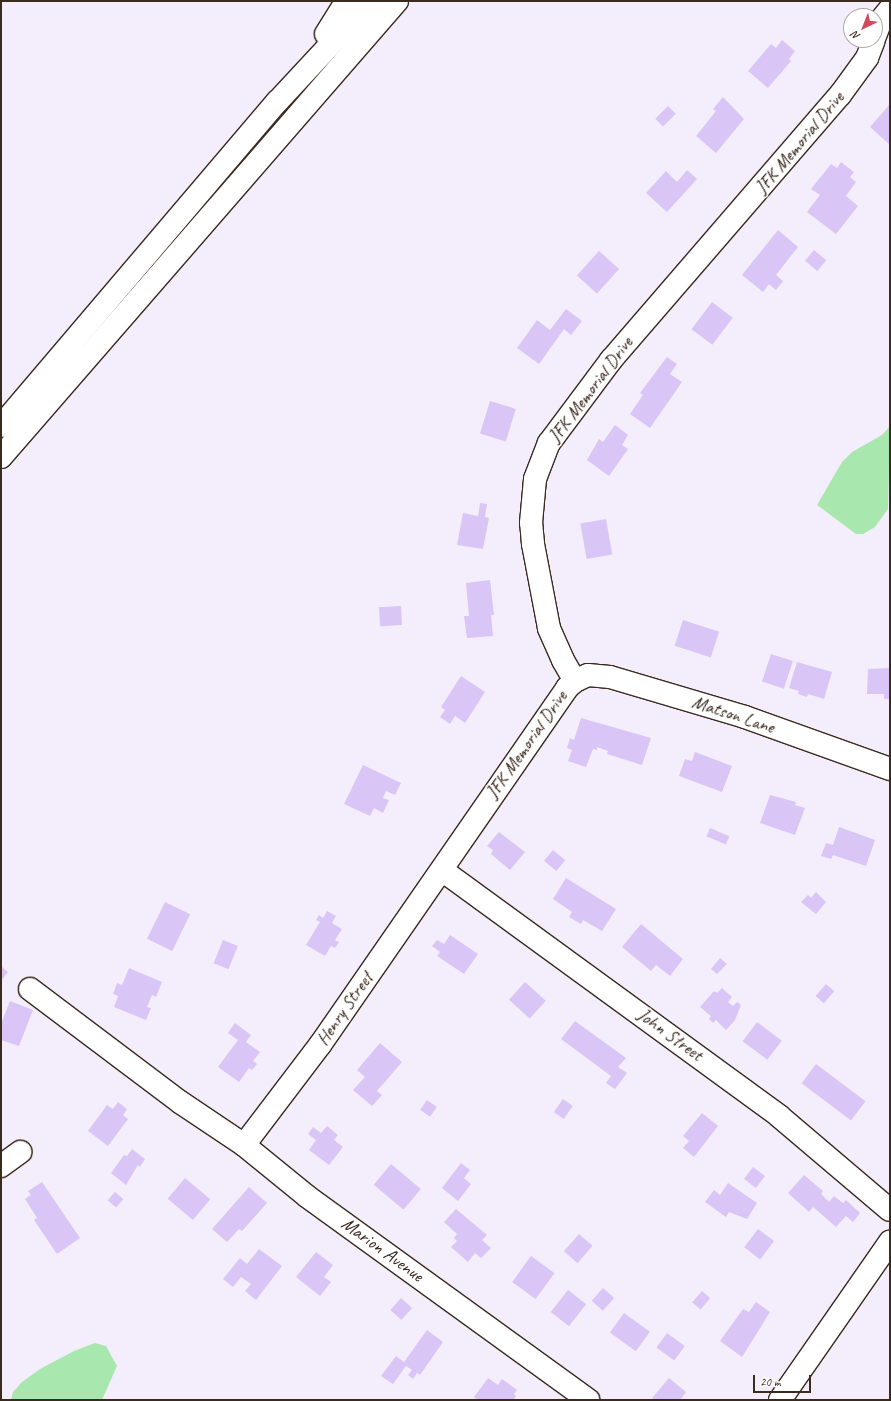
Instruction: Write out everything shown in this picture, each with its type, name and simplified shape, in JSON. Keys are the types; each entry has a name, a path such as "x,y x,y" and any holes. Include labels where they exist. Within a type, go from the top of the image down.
{"main road":[{"path":"277,102 324,38 347,1"},
{"path":"1,426 277,102 371,1"},
{"path":"1,457 397,1"},
{"path":"883,19 890,9"},
{"name":"JFK Memorial Drive","path":"442,870 567,688 575,681 563,660 549,628 533,544 533,493 542,458 565,420 610,360 840,95 867,58 871,48"},
{"name":"Matson Lane","path":"575,681 588,675 610,677 745,717 890,769"},
{"name":"Henry Street","path":"244,1145 320,1045 442,870"},
{"name":"John Street","path":"442,870 779,1116 890,1210"},
{"name":"Marion Avenue","path":"30,989 176,1099 244,1145 308,1197 588,1400"},
{"path":"1,1166 20,1152"},
{"path":"780,1400 890,1242"}],"green space":[{"path":"890,426 888,509 875,527 863,534 856,534 817,505 842,462 852,452 882,435"},
{"path":"95,1343 106,1346 117,1366 102,1400 11,1400 13,1392 22,1382 40,1369 74,1351"}],"building":[{"path":"782,40 795,51 789,59 791,61 768,88 748,71 771,44 776,48"},
{"path":"723,97 744,119 716,153 696,136 716,111 713,109"},
{"path":"890,104 890,142 889,144 870,127"},
{"path":"668,106 676,114 663,127 655,119"},
{"path":"841,162 854,172 850,177 856,182 846,196 858,206 836,234 807,212 820,195 811,189 831,164 837,168"},
{"path":"687,170 697,179 667,212 646,193 666,171 677,182"},
{"path":"778,230 798,247 776,275 783,281 776,290 769,284 763,292 742,275"},
{"path":"814,250 826,260 817,271 805,261"},
{"path":"599,251 619,269 597,294 577,276"},
{"path":"712,302 733,318 712,345 692,329"},
{"path":"566,309 582,321 571,335 564,329 539,364 517,348 537,320 550,330"},
{"path":"667,357 677,364 670,374 682,382 650,428 630,414 643,395 640,393"},
{"path":"490,401 516,409 506,441 480,434"},
{"path":"615,425 628,435 622,445 628,449 609,476 587,460 599,439 603,442"},
{"path":"480,503 487,504 485,517 489,518 483,549 457,545 463,513 478,516"},
{"path":"606,519 612,554 587,559 580,524"},
{"path":"490,580 494,615 491,615 493,636 467,638 464,616 469,616 466,583"},
{"path":"401,606 402,625 380,626 379,607"},
{"path":"683,620 719,632 711,657 675,646"},
{"path":"771,654 793,661 784,689 762,682"},
{"path":"797,662 832,672 824,699 808,694 807,697 798,694 799,691 789,688"},
{"path":"890,668 890,699 884,699 884,694 867,694 868,669"},
{"path":"461,676 485,692 465,723 455,716 450,724 440,717 445,710 441,707"},
{"path":"581,718 651,738 642,765 607,754 608,751 597,747 597,750 593,749 586,767 568,761 572,750 567,748 570,738 574,740"},
{"path":"695,752 732,766 722,792 679,776 685,759 692,761"},
{"path":"363,765 401,783 395,795 386,791 383,798 389,800 383,813 374,808 370,816 344,804"},
{"path":"770,795 796,802 795,805 805,808 795,835 760,823"},
{"path":"839,827 875,840 866,866 833,855 831,859 821,856 826,843 833,845"},
{"path":"710,828 729,836 726,844 706,836"},
{"path":"499,832 525,852 510,870 491,854 493,850 487,846"},
{"path":"553,850 565,860 556,871 544,861"},
{"path":"566,878 616,909 602,931 583,920 581,924 569,917 572,912 553,899"},
{"path":"816,892 826,902 816,914 801,902 808,895 811,898"},
{"path":"165,902 190,914 172,951 147,939"},
{"path":"327,911 336,916 332,923 342,929 335,940 339,942 335,948 331,946 325,956 306,945 320,922 316,920 319,915 323,918"},
{"path":"641,924 683,959 670,976 656,965 651,971 622,947"},
{"path":"450,935 478,954 464,974 437,956 440,952 432,946 437,940 444,944"},
{"path":"223,940 238,946 228,969 214,963"},
{"path":"720,958 727,964 717,974 711,969"},
{"path":"1,966 8,972 1,981"},
{"path":"129,968 162,982 156,997 152,995 147,1007 151,1008 146,1020 114,1007 118,996 113,994 117,983 122,985"},
{"path":"525,982 546,1001 530,1019 509,1000"},
{"path":"826,984 834,991 824,1003 816,996"},
{"path":"722,988 732,997 728,1002 733,1006 737,1002 741,1005 735,1020 726,1030 716,1020 713,1023 709,1019 711,1016 700,1007 714,991 717,993"},
{"path":"10,1001 33,1010 19,1046 1,1040 1,1024"},
{"path":"575,1021 626,1058 618,1067 627,1073 615,1089 606,1083 611,1076 561,1039"},
{"path":"757,1022 782,1041 767,1060 743,1041"},
{"path":"235,1023 251,1035 246,1042 260,1052 253,1061 257,1064 252,1070 249,1068 239,1082 218,1067 238,1040 228,1033"},
{"path":"380,1043 402,1062 377,1091 382,1095 372,1106 353,1090 365,1077 357,1070"},
{"path":"816,1064 866,1101 851,1120 802,1083"},
{"path":"563,1099 573,1106 564,1119 554,1112"},
{"path":"427,1100 437,1107 430,1117 420,1110"},
{"path":"118,1102 127,1109 123,1115 128,1119 108,1146 88,1131 107,1105 113,1109"},
{"path":"702,1113 718,1126 694,1157 683,1148 689,1141 683,1136"},
{"path":"327,1126 338,1135 334,1140 343,1147 329,1165 309,1150 316,1140 308,1134 313,1127 321,1133"},
{"path":"132,1149 145,1159 140,1167 138,1165 126,1185 111,1173 124,1155 127,1156"},
{"path":"461,1163 470,1170 464,1178 471,1184 458,1201 442,1188"},
{"path":"391,1164 421,1189 404,1210 374,1185"},
{"path":"753,1167 765,1176 756,1188 744,1179"},
{"path":"804,1175 823,1191 821,1194 829,1202 834,1196 843,1203 846,1200 860,1213 853,1222 846,1216 836,1227 813,1207 809,1212 788,1193"},
{"path":"185,1178 210,1199 193,1220 168,1199"},
{"path":"42,1182 80,1238 57,1254 34,1220 37,1218 25,1199 31,1195 28,1191"},
{"path":"728,1183 757,1203 747,1219 729,1212 726,1217 705,1202 714,1190 720,1195"},
{"path":"249,1187 267,1203 242,1231 239,1229 227,1242 212,1229"},
{"path":"115,1192 123,1199 116,1208 108,1200"},
{"path":"456,1209 487,1235 482,1240 491,1248 481,1258 475,1253 468,1262 451,1247 457,1241 454,1238 457,1234 444,1222"},
{"path":"758,1229 774,1241 760,1259 744,1247"},
{"path":"579,1234 593,1246 577,1263 564,1251"},
{"path":"259,1249 282,1266 256,1300 245,1291 251,1284 241,1277 233,1287 223,1279 240,1258 247,1264"},
{"path":"316,1252 333,1265 324,1277 331,1282 320,1296 296,1277"},
{"path":"531,1256 554,1273 536,1299 512,1282"},
{"path":"603,1288 614,1298 603,1311 592,1301"},
{"path":"568,1290 586,1304 569,1326 551,1312"},
{"path":"702,1291 710,1298 700,1310 692,1302"},
{"path":"401,1298 412,1308 401,1320 390,1310"},
{"path":"756,1302 770,1312 742,1357 720,1341 743,1309 749,1312"},
{"path":"624,1313 650,1332 636,1351 610,1332"},
{"path":"427,1330 443,1342 420,1375 417,1373 413,1379 408,1375 412,1370 406,1366 393,1384 381,1376 396,1356 404,1362"},
{"path":"667,1333 685,1346 674,1360 656,1348"},
{"path":"488,1378 498,1385 502,1379 517,1390 514,1394 516,1396 513,1400 478,1400 474,1397"},
{"path":"669,1378 686,1392 680,1400 655,1400 652,1398"}]}
